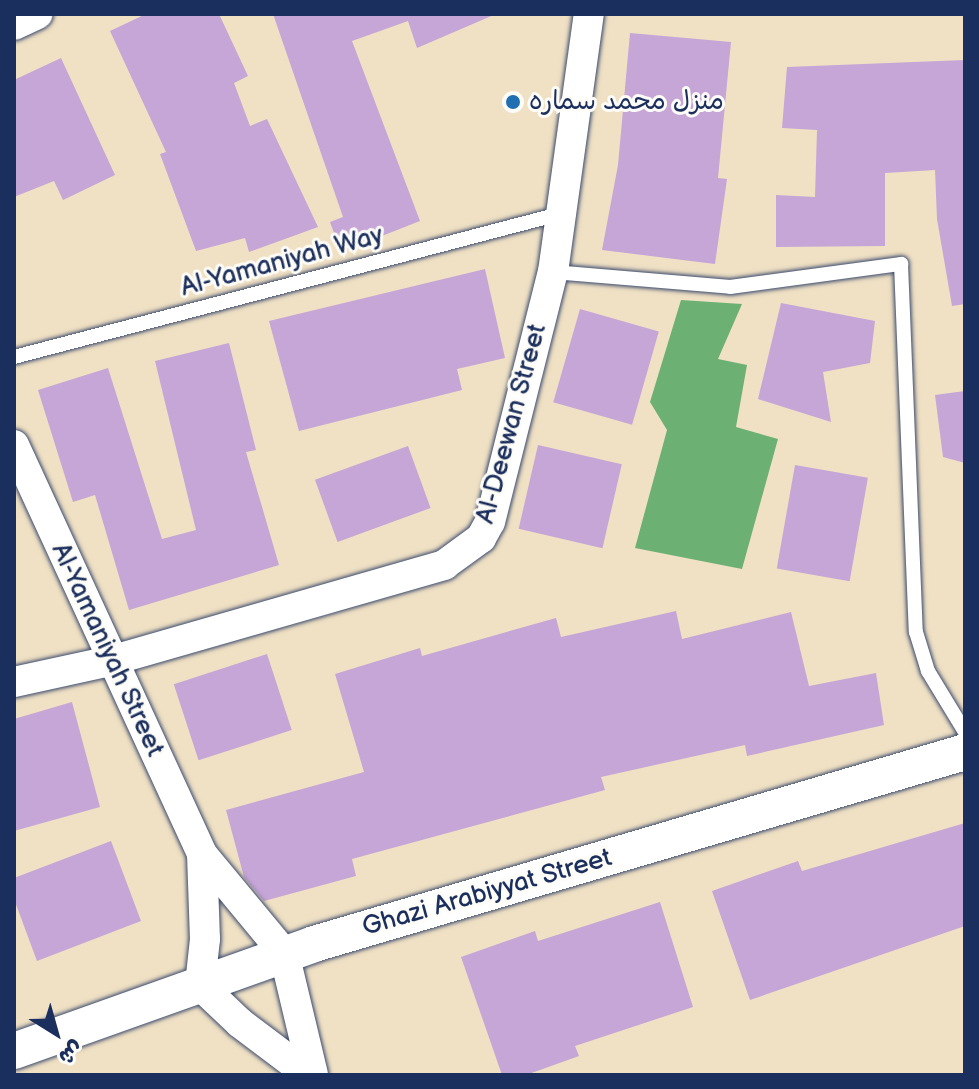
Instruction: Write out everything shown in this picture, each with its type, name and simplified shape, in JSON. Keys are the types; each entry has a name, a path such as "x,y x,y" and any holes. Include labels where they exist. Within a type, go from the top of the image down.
{"street":[{"path":"14,25 38,14"},
{"name":"Al-Deewan Street","path":"14,682 110,661 444,565 465,554 490,522 553,272 589,14"},
{"name":"Al-Yamaniyah Street","path":"14,445 110,661 202,854 284,953"},
{"name":"Ghazi Arabiyyat Street","path":"14,1051 284,953 965,752"},
{"name":"Al-Yamaniyah Street","path":"200,985 205,939 202,854"},
{"path":"284,953 311,1075"},
{"path":"200,985 240,1023 311,1075"}],"lane":[{"name":"Al-Yamaniyah Way","path":"14,357 563,213"},
{"path":"553,272 730,287 901,264 916,632 928,671 965,732"}],"green space":[{"path":"681,300 742,304 718,359 747,365 736,427 778,439 742,569 635,548 667,430 650,402"}],"building":[{"path":"146,14 219,14 248,76 234,83 250,126 267,119 318,227 249,252 245,238 196,251 160,154 166,152 110,31"},
{"path":"273,14 496,14 417,48 408,21 352,41 420,221 341,252 330,222 343,217"},
{"path":"630,33 731,42 718,178 727,179 715,264 602,250 618,165"},
{"path":"61,58 115,175 63,200 54,181 14,197 14,80"},
{"path":"965,60 965,304 952,306 937,219 935,170 885,173 885,246 776,247 776,195 815,197 817,130 782,128 787,67"},
{"path":"485,269 505,358 457,369 462,390 299,431 269,321"},
{"path":"781,303 875,321 870,363 823,372 831,422 758,399"},
{"path":"580,309 659,332 632,425 553,402"},
{"path":"229,343 256,450 246,452 279,565 129,610 95,495 73,502 38,390 108,368 162,539 196,530 155,361"},
{"path":"965,391 965,463 943,457 935,395"},
{"path":"538,445 622,464 602,548 519,529"},
{"path":"408,446 431,508 338,542 315,480"},
{"path":"795,465 868,478 850,581 777,568"},
{"path":"676,611 682,639 791,612 809,686 876,673 884,725 747,756 745,745 601,777 605,790 352,859 356,876 264,901 244,877 226,810 364,772 335,674 420,648 422,656 556,618 561,637"},
{"path":"267,654 292,730 199,760 174,684"},
{"path":"72,702 100,807 14,831 14,719"},
{"path":"965,823 965,926 750,1000 712,891 798,861 802,871"},
{"path":"111,841 141,921 37,961 14,899 14,878"},
{"path":"660,902 693,1007 575,1046 579,1056 526,1075 502,1075 461,957 535,931 538,941"}],"place":[{"name":"منزل محمد سماره","path":"513,102"}]}
